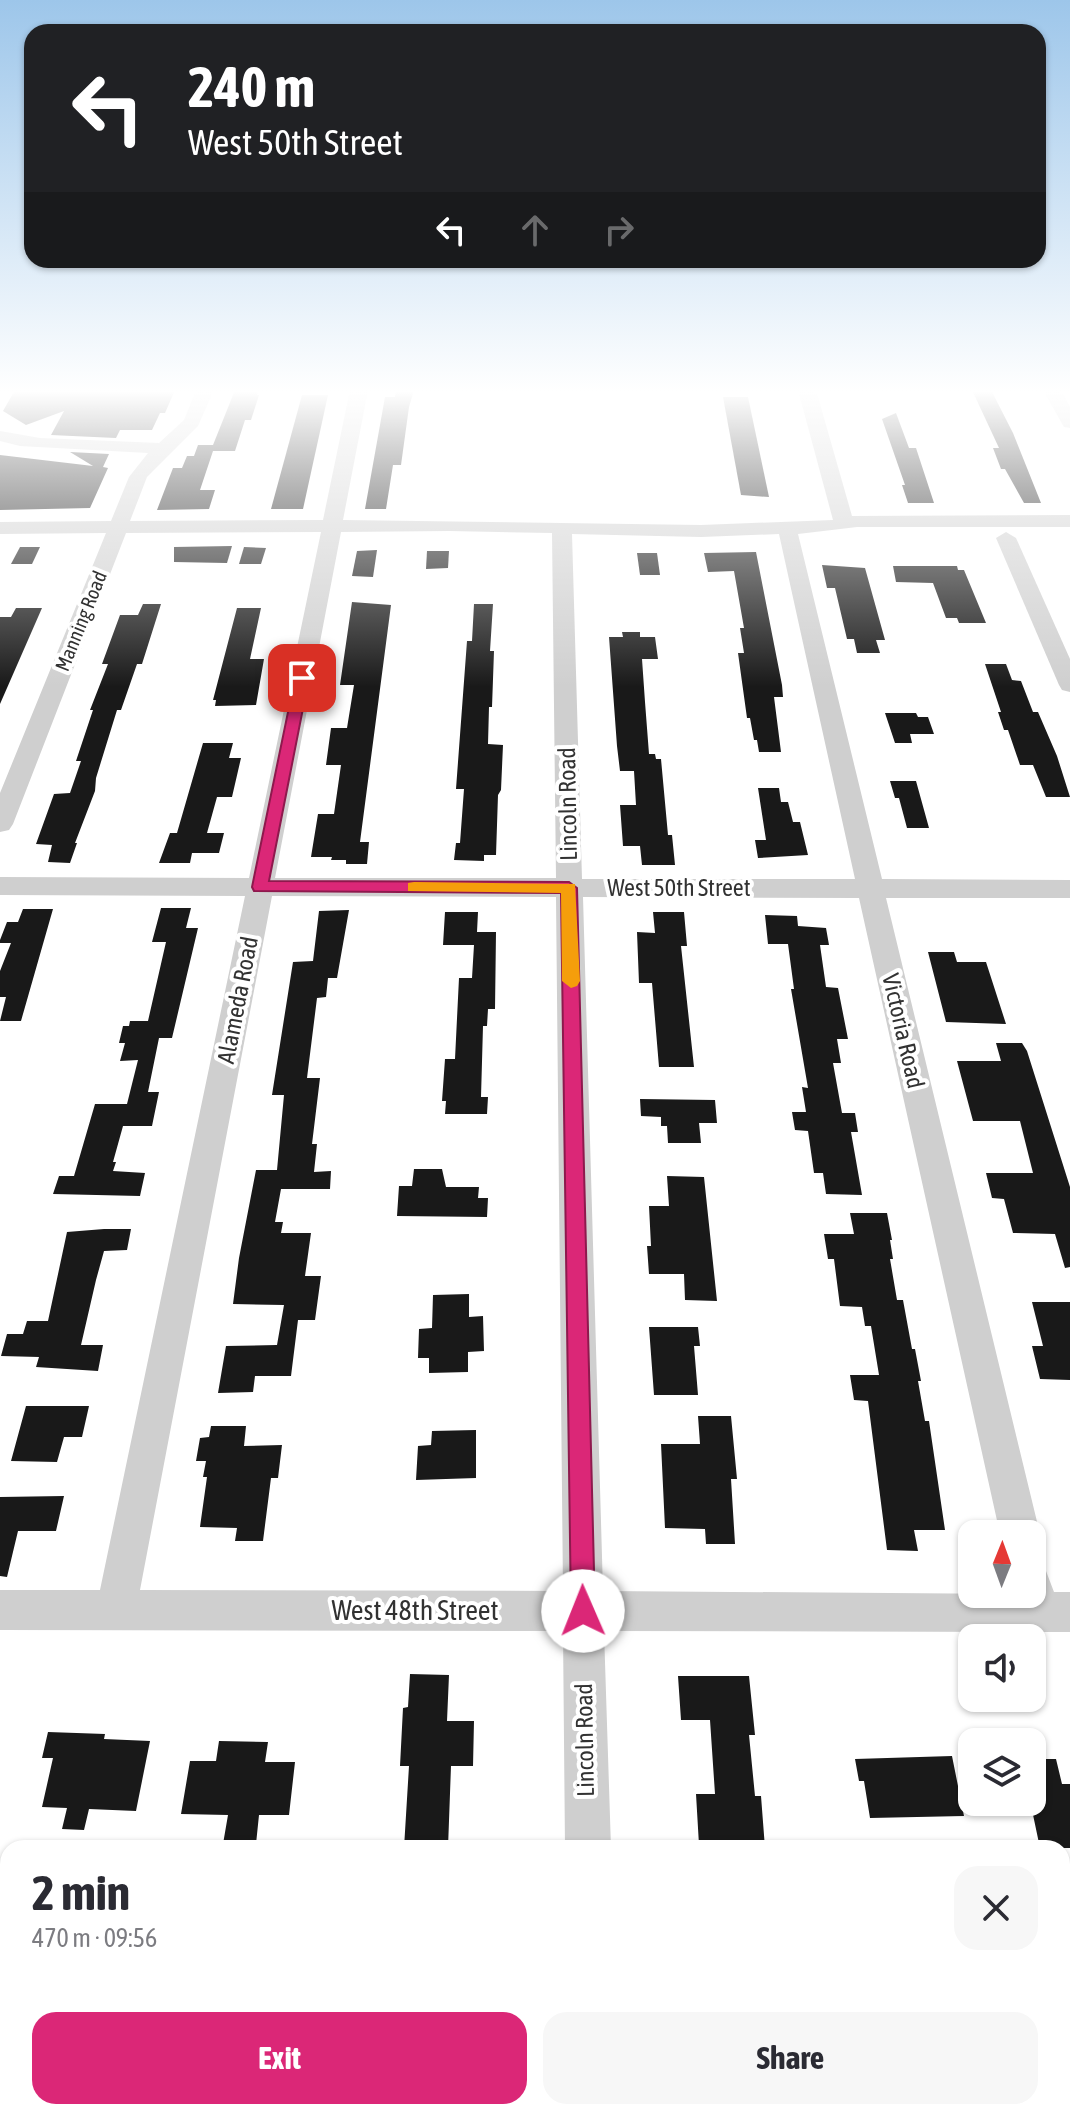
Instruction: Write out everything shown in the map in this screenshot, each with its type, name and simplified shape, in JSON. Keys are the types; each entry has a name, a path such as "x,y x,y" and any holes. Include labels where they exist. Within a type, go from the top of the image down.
{"street":[{"name":"Manning Road","path":"0,824 134,489"},
{"name":"Alameda Road","path":"116,1610 340,489"},
{"path":"828,489 835,525"},
{"path":"0,528 449,525 701,531 835,525 857,521 1070,521"},
{"path":"835,525 862,533 1070,533"},
{"name":"Victoria Road","path":"787,528 1017,1520"},
{"name":"Lincoln Road","path":"562,529 588,1840"},
{"path":"1006,538 1070,684"},
{"name":"West 50th Street","path":"0,886 1070,889"},
{"name":"West 48th Street","path":"0,1610 583,1611 1047,1603"}],"building":[{"path":"0,489 99,489 90,508 0,510"},
{"path":"165,489 215,490 209,509 157,510"},
{"path":"276,489 307,489 303,509 271,509"},
{"path":"369,489 389,489 386,509 365,509"},
{"path":"740,489 767,489 769,497 741,495"},
{"path":"903,489 929,489 934,503 908,503"},
{"path":"1016,489 1035,489 1041,503 1024,503"},
{"path":"232,546 227,563 174,562 174,547"},
{"path":"20,547 40,547 32,564 11,564"},
{"path":"244,547 266,548 261,564 239,564"},
{"path":"377,550 373,577 352,576 357,551"},
{"path":"427,551 449,551 448,568 426,569"},
{"path":"756,552 782,685 783,697 774,697 781,752 759,752 750,718 747,718 738,653 744,653 740,628 744,628 734,571 708,572 704,553"},
{"path":"637,553 657,553 660,575 640,575"},
{"path":"822,565 865,568 885,640 876,640 880,653 857,653 854,639 847,639 835,588 827,588"},
{"path":"893,566 957,566 958,570 964,570 986,623 959,623 957,618 946,618 933,583 896,582"},
{"path":"352,602 391,605 360,842 369,842 367,864 346,864 346,860 331,860 332,857 311,857 318,814 334,814 341,765 326,765 331,728 347,728 354,685 340,685"},
{"path":"143,604 161,604 142,664 137,664 121,710 117,710 96,778 95,791 70,863 48,862 52,845 36,844 54,794 70,793 81,761 76,761 93,710 90,710 108,664 102,664 120,615 138,615"},
{"path":"474,604 493,604 490,651 494,651 492,707 489,707 488,744 503,745 496,855 484,855 484,861 454,860 456,843 460,843 464,789 456,789 467,641 472,641"},
{"path":"16,608 42,608 0,704 0,617 11,617"},
{"path":"237,608 261,608 250,659 264,659 256,705 215,706 216,700 213,700"},
{"path":"622,632 640,632 640,637 655,637 658,659 642,659 649,754 661,759 668,835 672,835 675,865 642,865 640,846 623,846 620,805 636,805 634,771 620,771 617,746 609,637 623,637"},
{"path":"985,664 1006,664 1012,680 1021,681 1033,712 1038,712 1057,756 1070,797 1046,797 1033,765 1020,765 1008,730 1004,730"},
{"path":"885,713 916,713 918,717 928,717 934,734 910,734 912,743 895,743"},
{"path":"203,743 233,743 229,758 241,758 232,797 217,797 207,833 224,833 219,853 192,853 190,863 159,863 170,833 177,833"},
{"path":"890,781 916,781 929,828 907,828 899,798 895,798"},
{"path":"758,788 779,788 781,802 788,802 793,822 800,822 808,855 758,858 755,840 766,840"},
{"path":"161,908 191,908 186,928 198,928 172,1038 159,1038 148,1092 159,1092 152,1126 123,1126 113,1162 116,1162 113,1171 145,1173 140,1196 53,1194 59,1176 74,1176 95,1104 127,1104 138,1060 120,1061 125,1043 119,1043 123,1026 129,1026 130,1021 148,1021 166,942 152,942"},
{"path":"23,909 53,909 21,1021 0,1021 6,997 0,997 0,971 11,943 0,943 0,940 7,922 18,922"},
{"path":"349,910 337,978 328,978 326,997 317,998 307,1078 320,1078 312,1144 317,1144 314,1172 331,1171 330,1189 281,1189 275,1222 283,1222 281,1233 311,1233 305,1276 321,1276 315,1320 298,1320 291,1376 255,1376 253,1392 218,1393 226,1346 277,1345 284,1305 233,1304 239,1258 256,1170 277,1170 284,1095 272,1095 293,962 313,961 319,911"},
{"path":"445,912 478,912 477,932 496,932 495,1009 488,1009 487,1026 483,1026 481,1097 488,1097 487,1114 445,1114 446,1101 442,1101 445,1059 455,1059 459,978 472,978 474,945 443,945"},
{"path":"653,912 684,912 687,946 681,946 694,1067 659,1067 652,983 639,983 637,932 655,933"},
{"path":"765,915 797,916 798,926 826,928 829,945 820,945 826,987 838,988 848,1039 837,1039 841,1063 833,1063 842,1113 855,1113 858,1132 851,1132 862,1195 826,1194 823,1173 814,1173 808,1131 795,1130 792,1112 806,1112 802,1087 808,1088 791,989 794,989 788,944 768,944"},
{"path":"928,952 954,952 957,962 986,962 1006,1024 946,1022"},
{"path":"996,1043 1022,1043 1027,1051 1070,1187 1070,1267 1065,1268 1055,1234 1013,1233 1004,1199 992,1198 986,1173 1033,1173 1020,1121 973,1121 957,1061 1001,1061"},
{"path":"640,1099 715,1100 717,1123 699,1123 701,1143 668,1143 667,1126 661,1126 661,1117 641,1116"},
{"path":"414,1169 442,1169 446,1187 479,1187 478,1198 488,1198 487,1217 397,1216 399,1186 412,1186"},
{"path":"667,1176 704,1177 717,1301 685,1300 684,1274 649,1274 649,1206 669,1206"},
{"path":"850,1213 887,1213 897,1300 903,1300 912,1349 915,1349 945,1530 914,1530 918,1551 887,1550 868,1401 854,1400 850,1375 879,1375 871,1326 865,1326 862,1307 840,1306 834,1259 828,1259 824,1234 854,1234"},
{"path":"131,1229 127,1250 104,1251 96,1280 81,1345 103,1345 98,1371 36,1367 39,1357 1,1356 7,1334 23,1334 27,1321 48,1321 67,1232"},
{"path":"469,1294 469,1317 483,1316 484,1351 468,1352 468,1372 429,1373 429,1358 418,1358 419,1329 432,1328 433,1295"},
{"path":"1032,1302 1070,1302 1070,1380 1040,1379 1032,1346 1043,1346"},
{"path":"649,1327 698,1327 700,1346 694,1346 698,1395 654,1395"},
{"path":"26,1406 89,1406 82,1437 64,1437 57,1462 11,1461"},
{"path":"698,1416 731,1416 737,1479 731,1479 735,1544 706,1544 705,1529 665,1528 661,1444 700,1444"},
{"path":"211,1426 246,1426 244,1446 282,1445 278,1478 271,1478 263,1541 235,1541 237,1528 200,1527 207,1477 203,1477 206,1461 196,1461 200,1438 209,1437"},
{"path":"476,1430 476,1478 416,1480 418,1446 431,1445 432,1431"},
{"path":"64,1496 56,1531 18,1531 7,1577 0,1576 0,1497"},
{"path":"410,1674 449,1675 447,1721 474,1721 473,1766 451,1766 448,1840 404,1840 409,1766 400,1766 403,1708 408,1707"},
{"path":"678,1676 749,1676 755,1735 749,1735 755,1796 761,1796 764,1840 699,1840 696,1794 715,1794 710,1720 681,1720"},
{"path":"48,1732 105,1734 104,1739 150,1741 136,1811 89,1809 84,1830 62,1829 67,1808 42,1807 53,1758 42,1758"},
{"path":"219,1741 268,1742 265,1762 295,1762 289,1815 259,1815 256,1840 224,1840 228,1815 181,1814 190,1761 216,1761"},
{"path":"952,1756 958,1786 958,1816 964,1816 870,1818 864,1781 859,1781 855,1759"},
{"path":"1046,1759 1056,1759 1062,1784 1070,1784 1070,1840 1038,1840 1033,1816 1046,1816"}],"slow traffic":[{"path":"414,887 569,888 571,981"}],"route":[{"path":"302,678 260,887 569,888 583,1611"}]}
